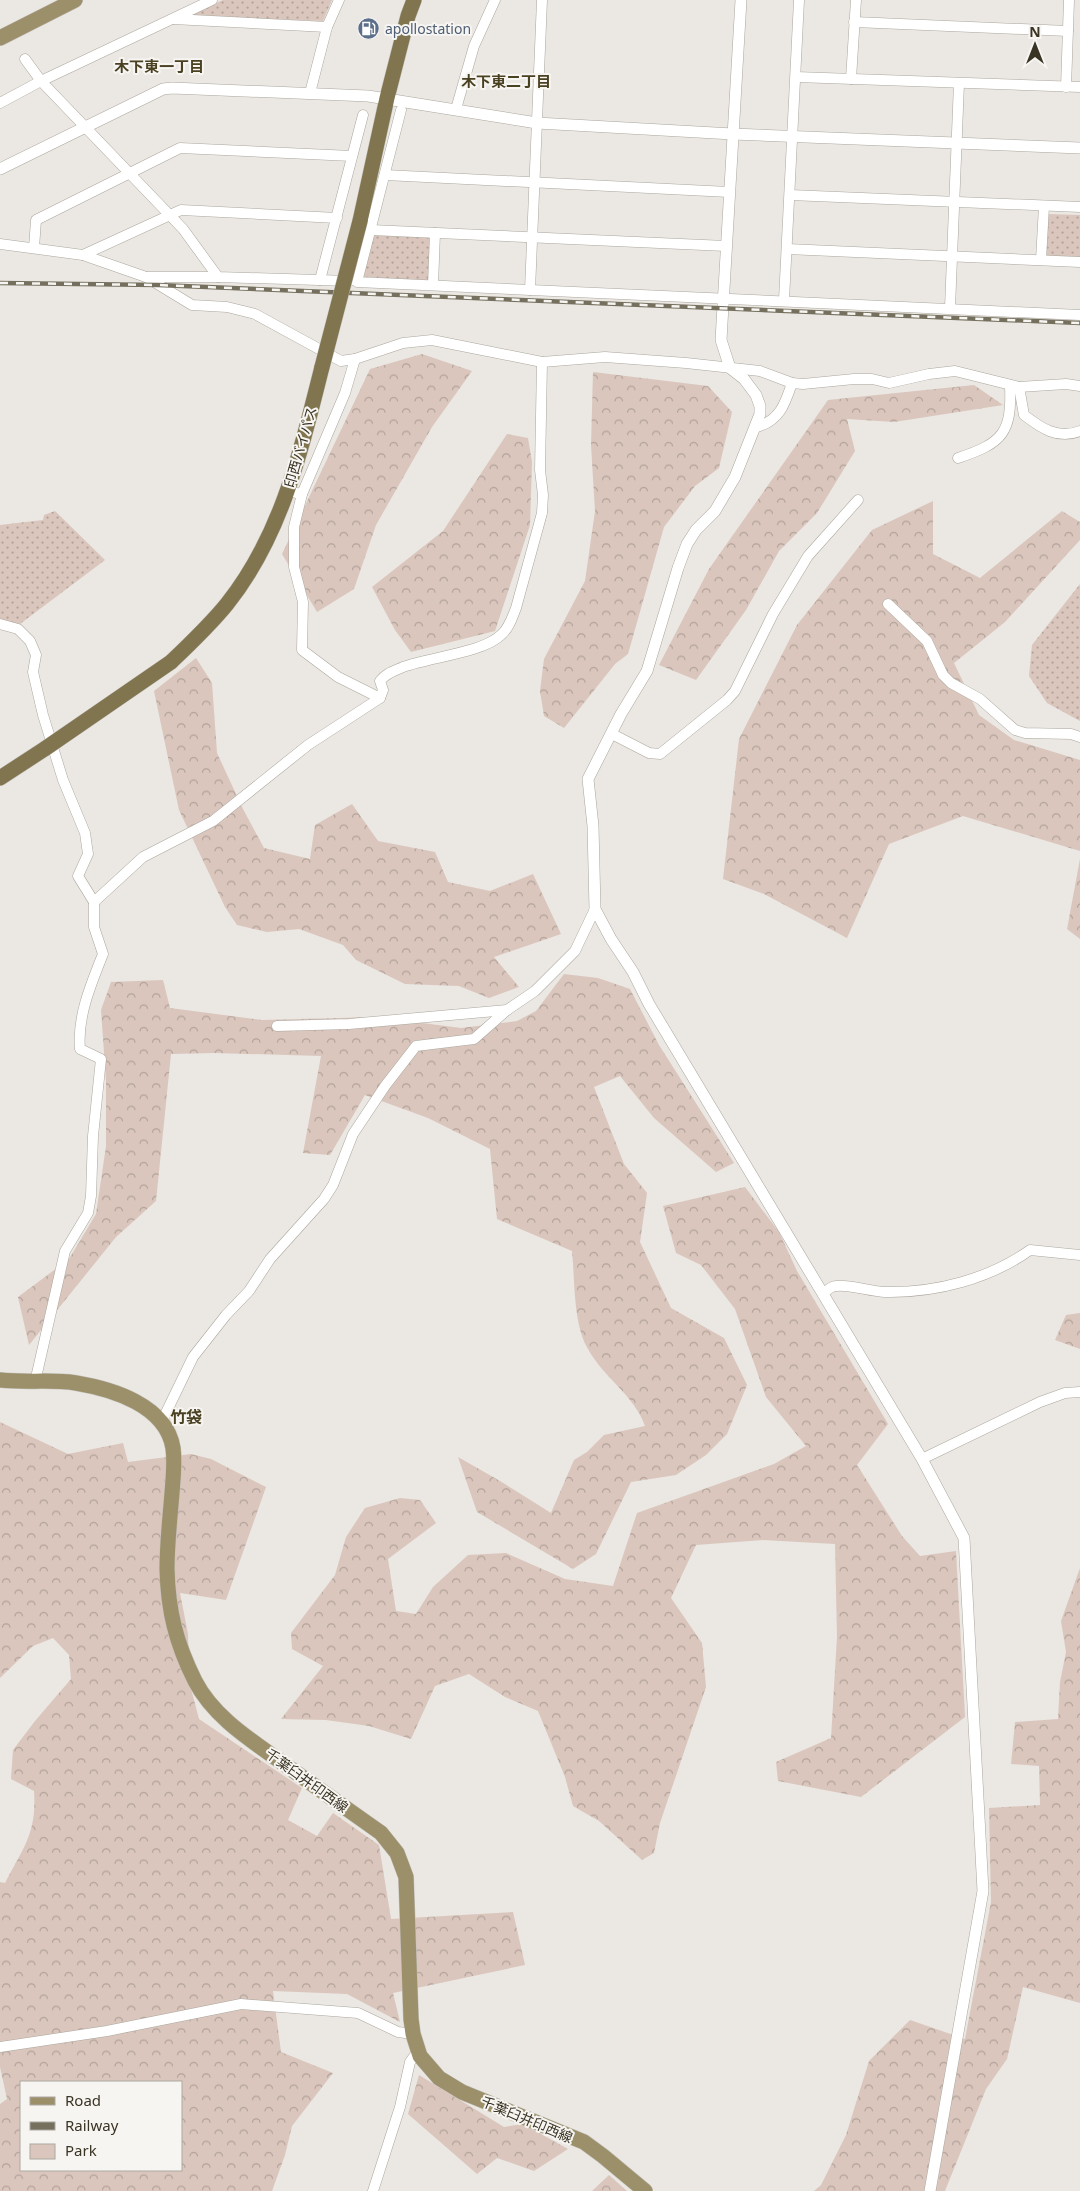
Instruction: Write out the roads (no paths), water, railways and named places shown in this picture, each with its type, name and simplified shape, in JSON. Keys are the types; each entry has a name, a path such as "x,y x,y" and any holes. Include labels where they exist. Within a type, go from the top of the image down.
{"highway":[{"name":"印西バイパス","path":"0,778 171,662 207,627 241,584 295,493 299,457 322,366 366,226 387,98 408,16 414,0"}],"main road":[{"path":"0,38 75,0"},
{"name":"千葉臼井印西線","path":"2,1384 35,1382 75,1383 117,1394 147,1408 161,1423 168,1434 173,1448 174,1471 167,1568 170,1613 177,1640 196,1684 213,1706 236,1729 381,1833 397,1853 406,1877 413,2034 418,2051 430,2069 451,2086 584,2142 644,2191"}],"street":[{"path":"0,104 41,81 212,0"},
{"path":"310,93 327,27 338,0"},
{"path":"456,109 474,46 495,0"},
{"path":"530,290 542,0"},
{"path":"741,0 721,340 730,368 744,379 756,395 760,406 760,414 735,477 715,511 696,530 687,544 647,671 621,714 588,779 593,826 595,909 610,939 633,972 649,1004 922,1459 964,1538 983,1880 982,1905 930,2191"},
{"path":"784,300 799,0"},
{"path":"851,78 856,0"},
{"path":"1066,87 1069,0"},
{"path":"172,19 327,27"},
{"path":"854,22 1068,31"},
{"path":"25,59 41,81 130,173 167,215 183,229 218,277"},
{"path":"796,76 1080,87"},
{"path":"950,308 959,83"},
{"path":"0,169 163,89 172,88 387,98 537,123 733,134 1080,148"},
{"path":"357,282 366,226 385,175 401,110"},
{"path":"320,280 363,115"},
{"path":"34,248 36,220 180,148 352,156"},
{"path":"385,175 729,192"},
{"path":"790,195 1080,207"},
{"path":"1041,260 1044,206"},
{"path":"83,255 181,210 336,218"},
{"path":"366,226 436,233 726,246"},
{"path":"433,286 436,233"},
{"path":"0,244 83,255 146,277 192,305 227,307 256,314 341,361 355,359 402,343 432,340 542,362 605,357 760,371 792,384 872,379 889,383 929,374 955,371 1014,386 1066,384 1080,386"},
{"path":"787,249 1080,262"},
{"path":"146,277 320,280 1080,314"},
{"path":"355,359 346,393 295,493 294,567 303,602 302,650 338,677 380,698"},
{"path":"94,902 143,857 212,821 308,745 380,698 383,690 380,681 384,674 418,661 482,647 501,635 510,624 542,512 543,495 540,470 542,362"},
{"path":"756,427 767,424 778,414 790,392 792,384"},
{"path":"1014,386 1024,415 1038,426 1058,435 1072,434 1080,431"},
{"path":"958,458 984,449 1004,432 1011,415 1014,386"},
{"path":"612,734 649,753 660,754 727,700 735,691 773,614 808,556 858,500"},
{"path":"888,604 927,641 943,676 951,683 980,699 1015,730 1025,733 1071,734 1080,737"},
{"path":"0,624 18,629 30,641 36,655 34,672 43,715 63,780 85,833 88,854 78,876 94,902 94,928 103,954 88,991 79,1035 80,1049 101,1058 93,1136 91,1196 88,1213 65,1251 35,1382"},
{"path":"161,1423 193,1356 226,1315 249,1291 270,1259 324,1199 333,1185 353,1134 385,1086 416,1046 474,1039 507,1010 535,991 571,956 595,909"},
{"path":"277,1026 349,1024 507,1010"},
{"path":"822,1294 835,1286 884,1292 932,1289 990,1274 1011,1264 1030,1250 1080,1255"},
{"path":"922,1459 1040,1402 1065,1393 1080,1392"},
{"path":"0,2047 107,2030 241,2004 358,2013 398,2032 413,2034"},
{"path":"373,2191 400,2108 410,2062 418,2051"}],"railway":[{"path":"0,283 158,285 1080,323"}],"place":[{"name":"apollostation","path":"369,28"}],"district":[{"name":"木下東一丁目","path":"159,66"},
{"name":"木下東二丁目","path":"506,81"},
{"name":"竹袋","path":"186,1417"}]}
